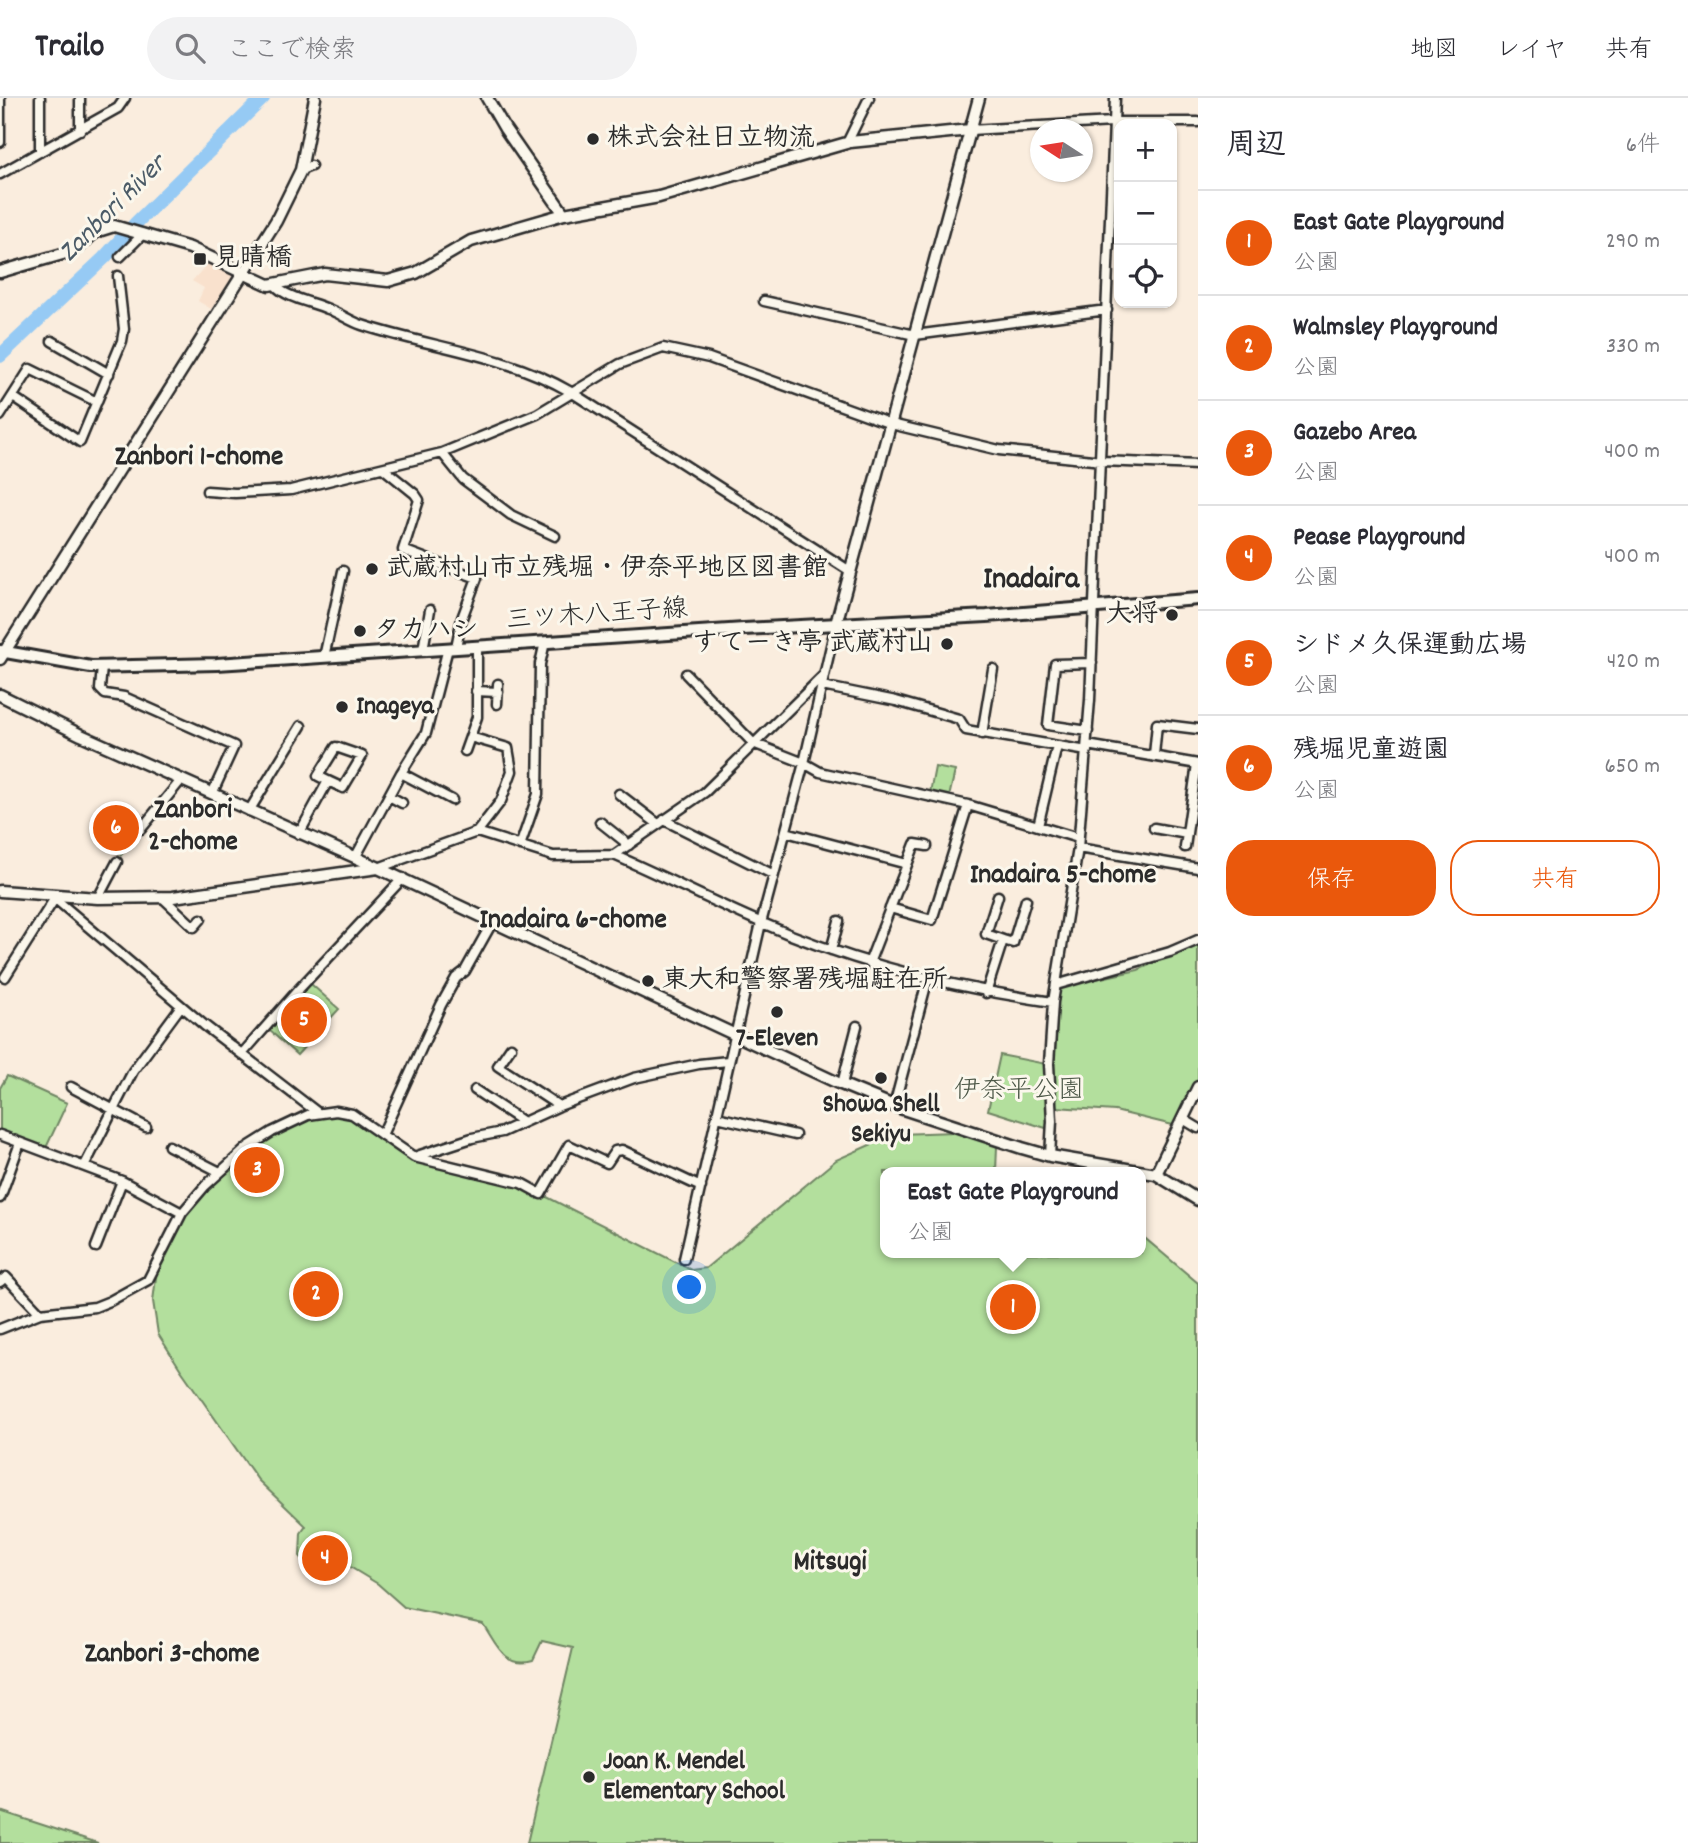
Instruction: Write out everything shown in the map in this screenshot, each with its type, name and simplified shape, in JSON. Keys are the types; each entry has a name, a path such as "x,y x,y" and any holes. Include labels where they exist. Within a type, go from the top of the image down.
{"main road":[{"name":"三ツ木八王子線","path":"2,654 63,664 103,667 217,664 1096,608 1198,599"}],"street":[{"path":"0,98 0,142"},
{"path":"40,98 40,152"},
{"path":"80,98 80,130"},
{"path":"118,98 118,108"},
{"path":"0,174 118,108 125,98"},
{"path":"2,654 276,221 301,170 315,98"},
{"path":"487,98 505,129 564,214"},
{"path":"847,143 869,98"},
{"path":"684,1259 734,1035 804,762 836,624 979,98"},
{"path":"1050,1156 1052,1121 1049,1064 1053,1002 1078,843 1096,608 1115,98"},
{"path":"0,272 66,253 80,246 95,232 118,226 190,248 264,284 275,285 325,274 382,281 416,273 471,241 564,214 660,197 847,143 970,130 1113,122 1198,122"},
{"path":"301,170 311,166"},
{"path":"120,257 142,234"},
{"path":"13,397 80,442 123,335 118,276"},
{"path":"275,285 283,292 360,324 489,357 541,376 571,392 850,571"},
{"path":"764,301 915,335 1107,310"},
{"path":"52,341 109,374"},
{"path":"207,491 235,493 291,490 442,453 537,414 620,364 663,348 709,358 891,425 999,450 1101,461 1198,464"},
{"path":"0,416 30,369 97,402"},
{"path":"442,453 463,479 511,515 555,536"},
{"path":"355,858 426,733 477,578 403,550 418,500 415,494 384,469"},
{"path":"324,657 343,571"},
{"path":"423,650 430,610"},
{"path":"520,846 538,794 540,664 545,642"},
{"path":"465,751 477,717 477,646"},
{"path":"1088,731 1048,726 1055,664 1092,663"},
{"path":"103,667 100,689 105,694 124,697 234,746 212,794"},
{"path":"982,734 993,669"},
{"path":"614,855 705,792 825,673"},
{"path":"686,674 753,743 804,762 820,772 968,805 1038,826 1078,843 1198,868"},
{"path":"822,686 896,701 959,719 966,730 982,734 1057,746 1154,755 1198,764 1185,848"},
{"path":"476,691 498,688 497,704"},
{"path":"0,695 81,735 299,834 403,878 842,1084 894,1105 1050,1156 1115,1167"},
{"path":"1154,755 1157,724 1198,729"},
{"path":"249,811 301,726"},
{"path":"0,891 53,897 162,897 378,867 477,832 501,801 512,771 508,748 470,737"},
{"path":"1038,826 1057,746"},
{"path":"335,747 362,755 342,788 328,781 318,776 335,747"},
{"path":"401,773 452,800"},
{"path":"141,830 182,779"},
{"path":"299,834 328,781"},
{"path":"619,794 661,822 774,875"},
{"path":"388,796 402,803"},
{"path":"890,908 932,919 968,805"},
{"path":"600,822 629,845"},
{"path":"1154,828 1187,834"},
{"path":"477,832 553,856 614,855 761,923 869,963 986,993 1053,1002"},
{"path":"786,832 907,864"},
{"path":"869,963 915,844 927,846"},
{"path":"98,898 117,863"},
{"path":"242,1054 403,878"},
{"path":"5,977 53,897"},
{"path":"53,897 181,1006 318,1113"},
{"path":"162,897 194,927 201,919"},
{"path":"998,897 986,934 1013,943 1026,900"},
{"path":"382,1135 441,1005 456,978 465,971 493,921"},
{"path":"831,950 839,921"},
{"path":"986,993 1003,940"},
{"path":"1056,985 1159,956 1198,940"},
{"path":"894,1105 928,978"},
{"path":"85,1166 133,1071 181,1006"},
{"path":"842,1084 858,1026"},
{"path":"512,1047 498,1066 559,1106"},
{"path":"414,1157 502,1132 559,1106 634,1078 699,1064 728,1061"},
{"path":"71,1087 146,1127"},
{"path":"1156,1174 1198,1087"},
{"path":"475,1090 523,1122"},
{"path":"0,1329 40,1313 95,1307 148,1280 183,1213 220,1172 260,1138 294,1121 318,1113 348,1112 414,1157 521,1183 541,1194 569,1145 607,1163 615,1151 622,1150 701,1187"},
{"path":"717,1117 795,1135"},
{"path":"1183,1119 1198,1128"},
{"path":"0,1135 122,1181 183,1213"},
{"path":"0,1198 20,1143"},
{"path":"169,1146 220,1172"},
{"path":"1146,1172 1156,1174 1198,1200"},
{"path":"96,1247 122,1181"},
{"path":"0,1282 6,1277 40,1313"}],"shaded area":[{"path":"209,262 231,273 232,279 211,309 198,301 204,288 192,281"}],"green space":[{"path":"935,767 955,771 949,797 930,793"},
{"path":"115,805 139,824 132,832 136,836 121,855 93,833"},
{"path":"1198,943 1198,1082 1177,1126 1115,1111 1056,1107 1054,1066 1059,987 1138,970"},
{"path":"311,984 339,1009 297,1055 269,1030"},
{"name":"伊奈平公園","path":"1000,1055 1046,1064 1049,1129 988,1110"},
{"path":"7,1076 67,1103 45,1150 0,1132 0,1088"},
{"path":"352,1114 414,1157 541,1194 691,1270 706,1268 836,1160 898,1134 954,1132 997,1146 996,1167 880,1167 880,1258 1146,1258 1146,1239 1198,1283 1198,1843 527,1843 573,1648 542,1641 533,1660 515,1661 502,1653 483,1624 404,1607 378,1584 345,1564 334,1573 311,1570 300,1556 301,1533 306,1526 258,1480 158,1334 153,1301 158,1262 179,1220 213,1178 294,1121"},
{"path":"0,1811 98,1843 0,1843"}],"waterway":[{"name":"Zanbori River","path":"0,356 104,258 263,98"}],"place":[{"name":"株式会社日立物流","path":"593,139"},
{"name":"見晴橋","path":"200,259"},
{"name":"武蔵村山市立残堀・伊奈平地区図書館","path":"372,569"},
{"name":"大将","path":"1172,615"},
{"name":"タカハシ","path":"360,631"},
{"name":"すてーき亭 武蔵村山","path":"947,644"},
{"name":"Inageya","path":"342,707"},
{"name":"残堀児童遊園","path":"116,828"},
{"name":"東大和警察署残堀駐在所","path":"648,981"},
{"name":"7-Eleven","path":"777,1012"},
{"name":"シドメ久保運動広場","path":"304,1020"},
{"name":"Showa Shell Sekiyu","path":"881,1078"},
{"name":"Gazebo Area","path":"257,1170"},
{"name":"Walmsley Playground","path":"316,1294"},
{"name":"East Gate Playground","path":"1013,1307"},
{"name":"Pease Playground","path":"325,1558"},
{"name":"Joan K. Mendel Elementary School","path":"589,1777"}],"district":[{"name":"Zanbori 1-chome","path":"199,459"},
{"name":"Inadaira","path":"1031,581"},
{"name":"Zanbori 2-chome","path":"193,828"},
{"name":"Inadaira 5-chome","path":"1063,877"},
{"name":"Inadaira 6-chome","path":"573,922"},
{"name":"Mitsugi","path":"830,1564"},
{"name":"Zanbori 3-chome","path":"172,1656"}]}
